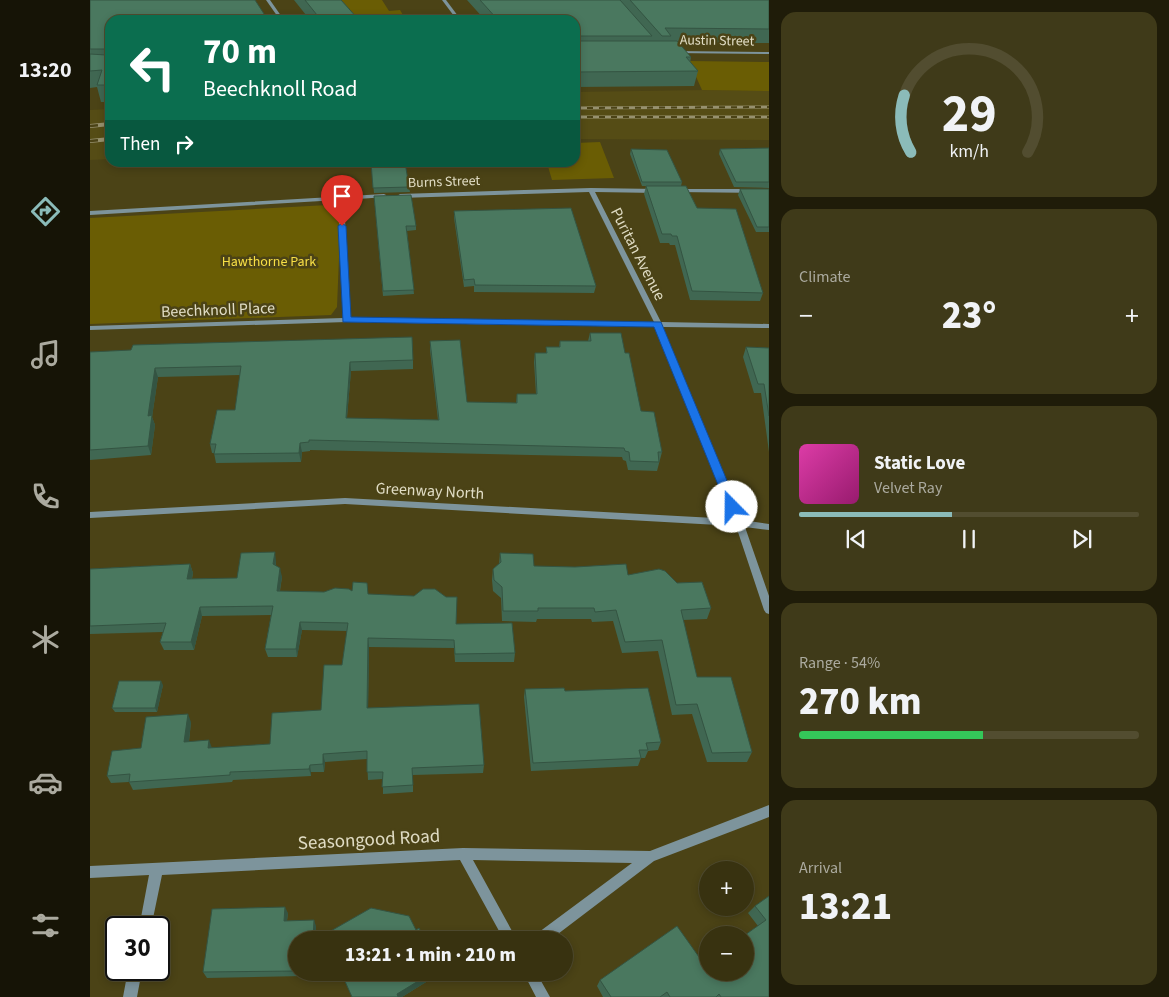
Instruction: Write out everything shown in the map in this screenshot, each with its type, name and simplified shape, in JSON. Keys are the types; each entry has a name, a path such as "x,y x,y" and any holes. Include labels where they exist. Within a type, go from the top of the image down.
{"street":[{"path":"268,0 278,15"},
{"path":"444,0 455,15"},
{"name":"Austin Street","path":"665,52 769,53"},
{"name":"Burns Street","path":"90,213 341,198 591,190 662,191"},
{"name":"Puritan Avenue","path":"591,190 658,324 738,523 769,610"},
{"path":"672,191 769,191"},
{"path":"341,198 346,320"},
{"name":"Beechknoll Place","path":"90,328 346,320 769,326"},
{"name":"Greenway North","path":"90,515 345,502 738,523 769,527"},
{"name":"Seasongood Road","path":"552,931 650,857 769,811"},
{"path":"463,854 506,931"},
{"name":"Seasongood Road","path":"90,872 463,854 650,857"},
{"path":"147,916 157,868"},
{"path":"130,997 134,981"},
{"path":"534,981 543,997"}],"shaded area":[{"path":"769,91 769,140 580,139 580,92"},
{"path":"105,109 105,159 90,160 90,110"}],"green space":[{"path":"319,0 382,0 389,11 400,10 403,15 333,15"},
{"path":"689,61 769,62 769,91 702,90"},
{"path":"600,142 614,178 552,180 548,167 580,167 580,143"},
{"name":"Hawthorne Park","path":"328,205 341,208 337,307 331,315 90,324 90,218"}],"building":[{"path":"90,0 255,0 265,15 105,15 105,49 90,49"},
{"path":"305,0 341,0 354,15 317,15"},
{"path":"480,0 620,0 652,36 580,36 580,15 494,15"},
{"path":"630,0 769,0 769,29 665,28 671,36 662,36"},
{"path":"580,41 677,41 691,57 686,57 698,71 580,72"},
{"path":"90,54 105,55 105,85 97,85 102,70 90,71"},
{"path":"769,148 769,182 736,182 720,149"},
{"path":"631,149 667,150 682,182 642,182"},
{"path":"371,167 406,167 409,187 373,188"},
{"path":"646,186 686,186 697,208 736,209 763,293 692,291 677,236 662,234"},
{"path":"740,189 769,189 769,227 757,227"},
{"path":"411,195 416,226 406,226 414,290 383,291 374,196"},
{"path":"571,208 596,286 475,285 474,279 464,280 454,211"},
{"path":"590,333 621,333 625,353 629,353 641,411 654,412 662,452 658,452 659,462 630,461 629,452 625,451 624,448 309,440 309,442 300,443 299,453 214,454 216,444 210,444 217,410 235,410 241,366 155,368 148,416 152,415 148,446 90,450 90,352 131,350 133,345 412,337 413,360 350,362 346,418 439,420 430,341 460,340 467,402 517,403 517,394 537,394 535,353 547,353 546,347 560,347 560,341 591,341"},
{"path":"746,347 769,348 769,416 764,384 758,384"},
{"path":"275,552 273,564 280,568 277,591 324,592 335,588 352,591 353,582 367,583 368,594 414,596 423,589 435,589 446,597 457,597 456,624 512,623 515,653 455,654 454,640 368,638 367,708 479,704 484,765 412,768 413,785 382,787 383,772 367,772 367,751 323,754 323,764 310,765 309,769 230,772 230,775 129,782 130,774 107,776 112,751 141,748 146,717 188,714 184,742 209,740 208,748 270,744 272,713 321,710 324,665 342,665 348,623 300,622 296,649 265,649 273,606 200,607 191,642 160,642 166,623 90,626 90,569 190,564 187,579 237,578 241,553"},
{"path":"500,553 533,554 534,566 575,567 626,564 628,575 659,569 665,571 677,583 702,582 711,608 681,610 697,677 731,677 752,752 712,753 697,704 676,705 662,640 625,642 616,610 595,612 594,608 538,608 538,611 503,611 502,587 494,580 493,569 501,562"},
{"path":"119,681 161,681 155,708 112,708"},
{"path":"564,688 565,691 648,688 661,742 646,743 648,750 639,750 641,758 533,763 525,689"},
{"path":"769,896 769,997 721,997 719,994 716,997 670,997 667,992 660,997 611,997 600,980 677,926 699,957 699,981 754,981 754,929 766,920 755,906"},
{"path":"285,907 284,921 314,920 313,931 288,931 288,971 203,972 212,909"},
{"path":"371,908 409,916 416,930 419,928 420,931 331,931"},
{"path":"345,981 418,981 397,994 398,997 352,997"}],"railway":[{"path":"580,108 769,107"},
{"path":"580,117 769,117"},
{"path":"90,126 105,124"},
{"path":"90,141 105,140"}],"route":[{"path":"342,226 346,320 658,324 732,507"}]}
